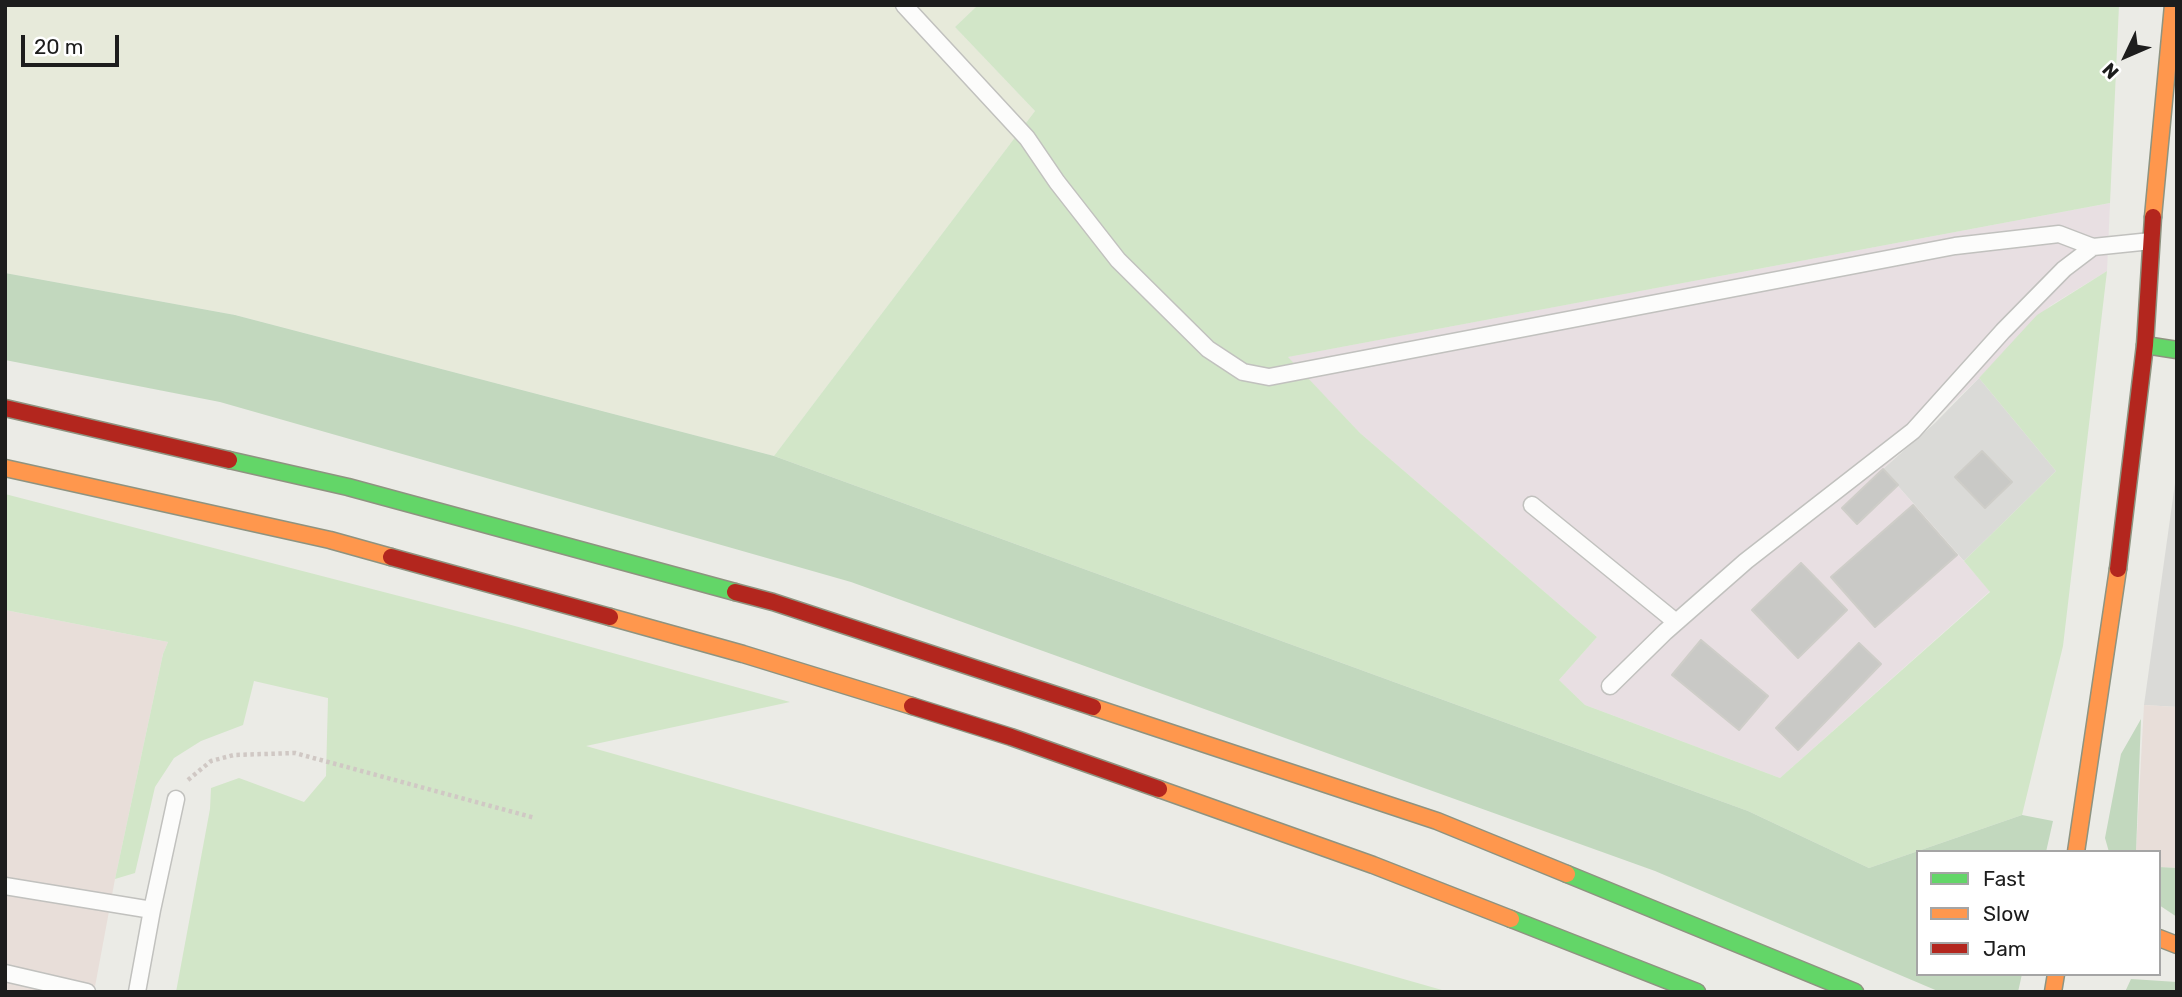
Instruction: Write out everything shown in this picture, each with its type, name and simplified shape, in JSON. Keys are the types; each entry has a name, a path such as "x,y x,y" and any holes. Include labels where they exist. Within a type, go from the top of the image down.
{"main road":[{"path":"2076,850 2112,617 2145,345 2151,240 2173,5"},
{"path":"2145,345 2177,350"},
{"path":"5,408 348,487 773,602 1437,821 1855,992"},
{"path":"5,468 330,540 743,654 1011,737 1373,865 1697,992"}],"lane":[{"path":"904,5 1027,138 1057,183 1118,260 1208,349 1243,372 1269,377 1955,246 2059,234 2093,247 2151,240"},
{"path":"1610,686 1676,622 1746,561 1913,431 2003,331 2064,269 2093,247"},
{"path":"1532,505 1676,622"},
{"path":"137,992 176,799"},
{"path":"5,886 152,910"},
{"path":"5,972 87,992"}],"path":[{"path":"176,799 187,780 211,761 234,755 295,753 535,818"}],"shaded area":[{"path":"2110,203 2107,271 2050,306 1883,469 1990,591 1780,778 1585,705 1559,680 1597,637 1360,433 1287,357"},
{"path":"1979,378 2056,471 1964,561 1883,469 1935,423"},
{"path":"2177,469 2177,707 2144,705"},
{"path":"5,610 168,642 163,654 115,879 94,992 5,992"},
{"path":"2144,705 2177,707 2177,868 2161,867 2161,850 2136,850"}],"green space":[{"path":"5,5 978,5 955,27 1035,111 774,456 235,315 5,273"},
{"path":"978,5 2119,5 2110,203 1288,357 1360,433 1597,637 1559,680 1585,705 1780,778 1990,592 1964,561 2056,471 1979,378 2037,315 2107,271 2063,646 2022,815 1869,868 1748,811 774,456 1035,111 955,27"},
{"path":"5,273 235,315 774,456 1748,811 1869,868 1916,852 1916,976 2022,976 2018,992 1940,992 1655,871 851,582 220,402 5,360"},
{"path":"5,494 515,626 790,702 586,746 1449,992 176,992 210,809 211,788 239,778 304,802 326,776 328,698 254,681 243,725 201,741 174,758 155,787 135,873 115,879 163,654 168,642 5,610"},
{"path":"2141,719 2136,850 2108,850 2105,838 2121,754"},
{"path":"2022,815 2053,821 2046,850 1921,850"},
{"path":"2161,867 2177,868 2177,917 2161,906"},
{"path":"2131,979 2177,982 2177,992 2125,992"}],"building":[{"path":"1982,451 2012,482 1985,508 1955,477"},
{"path":"1883,469 1898,485 1857,524 1842,508"},
{"path":"1913,505 1957,555 1875,627 1831,577"},
{"path":"1801,563 1847,610 1798,658 1752,610"},
{"path":"1701,640 1768,696 1739,730 1672,675"},
{"path":"1859,643 1881,664 1798,750 1776,728"}],"traffic: fast":[{"path":"2145,345 2177,350"},
{"path":"229,460 348,487 735,592"},
{"path":"1567,874 1855,992"},
{"path":"1511,919 1697,992"}],"traffic: slow":[{"path":"2153,217 2173,5"},
{"path":"5,468 330,540 391,557"},
{"path":"2076,850 2118,569"},
{"path":"610,617 743,654 912,706"},
{"path":"1093,707 1437,821 1567,874"},
{"path":"1159,789 1373,865 1511,919"},
{"path":"2161,939 2177,945"},
{"path":"2053,992 2056,976"}],"traffic: jam":[{"path":"2118,569 2145,345 2153,217"},
{"path":"5,408 229,460"},
{"path":"391,557 610,617"},
{"path":"735,592 773,602 1093,707"},
{"path":"912,706 1011,737 1159,789"}]}
